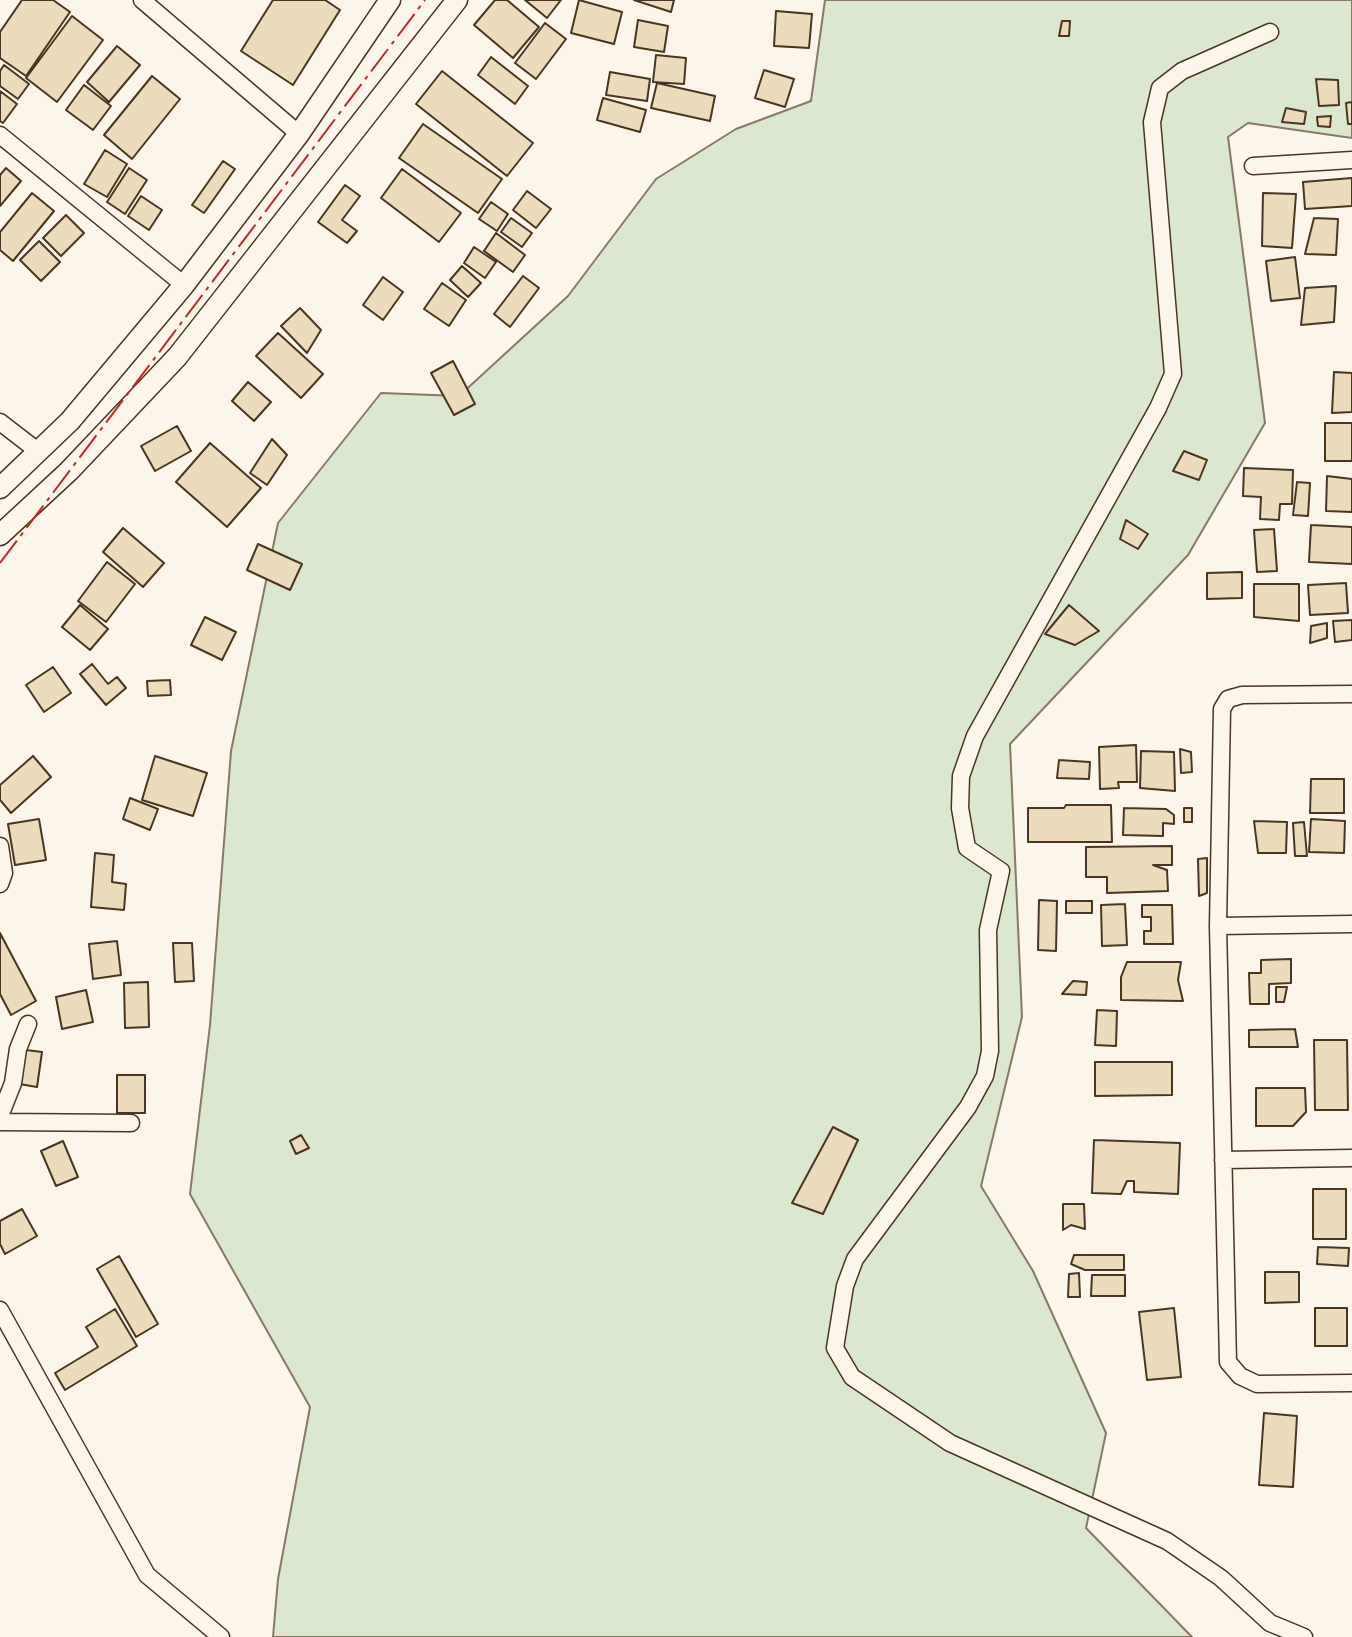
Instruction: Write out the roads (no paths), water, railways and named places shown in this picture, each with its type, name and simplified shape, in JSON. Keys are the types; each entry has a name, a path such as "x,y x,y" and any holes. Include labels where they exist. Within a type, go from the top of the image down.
{"street":[{"path":"142,0 299,134"},
{"path":"0,488 70,421 184,285 299,134 390,0"},
{"path":"0,535 69,471 177,357 457,0"},
{"path":"1270,32 1182,71 1160,88 1152,122 1173,374 1158,408 975,736 966,763 960,808 967,848 1001,871 988,930 990,1051 985,1076 968,1107 855,1259 845,1286 835,1348 852,1377 950,1443 1167,1541 1221,1578 1270,1623 1304,1637"},
{"path":"0,135 184,285"},
{"path":"1253,166 1352,160"},
{"path":"0,422 39,452"},
{"path":"1352,694 1242,695 1228,699 1222,709 1218,926 1228,1362 1240,1376 1257,1384 1352,1383"},
{"path":"0,846 4,873 0,884"},
{"path":"1218,926 1352,924"},
{"path":"28,1024 18,1049 13,1083 0,1119 131,1123"},
{"path":"1223,1160 1352,1158"},
{"path":"0,1310 147,1575 221,1637"}]}
